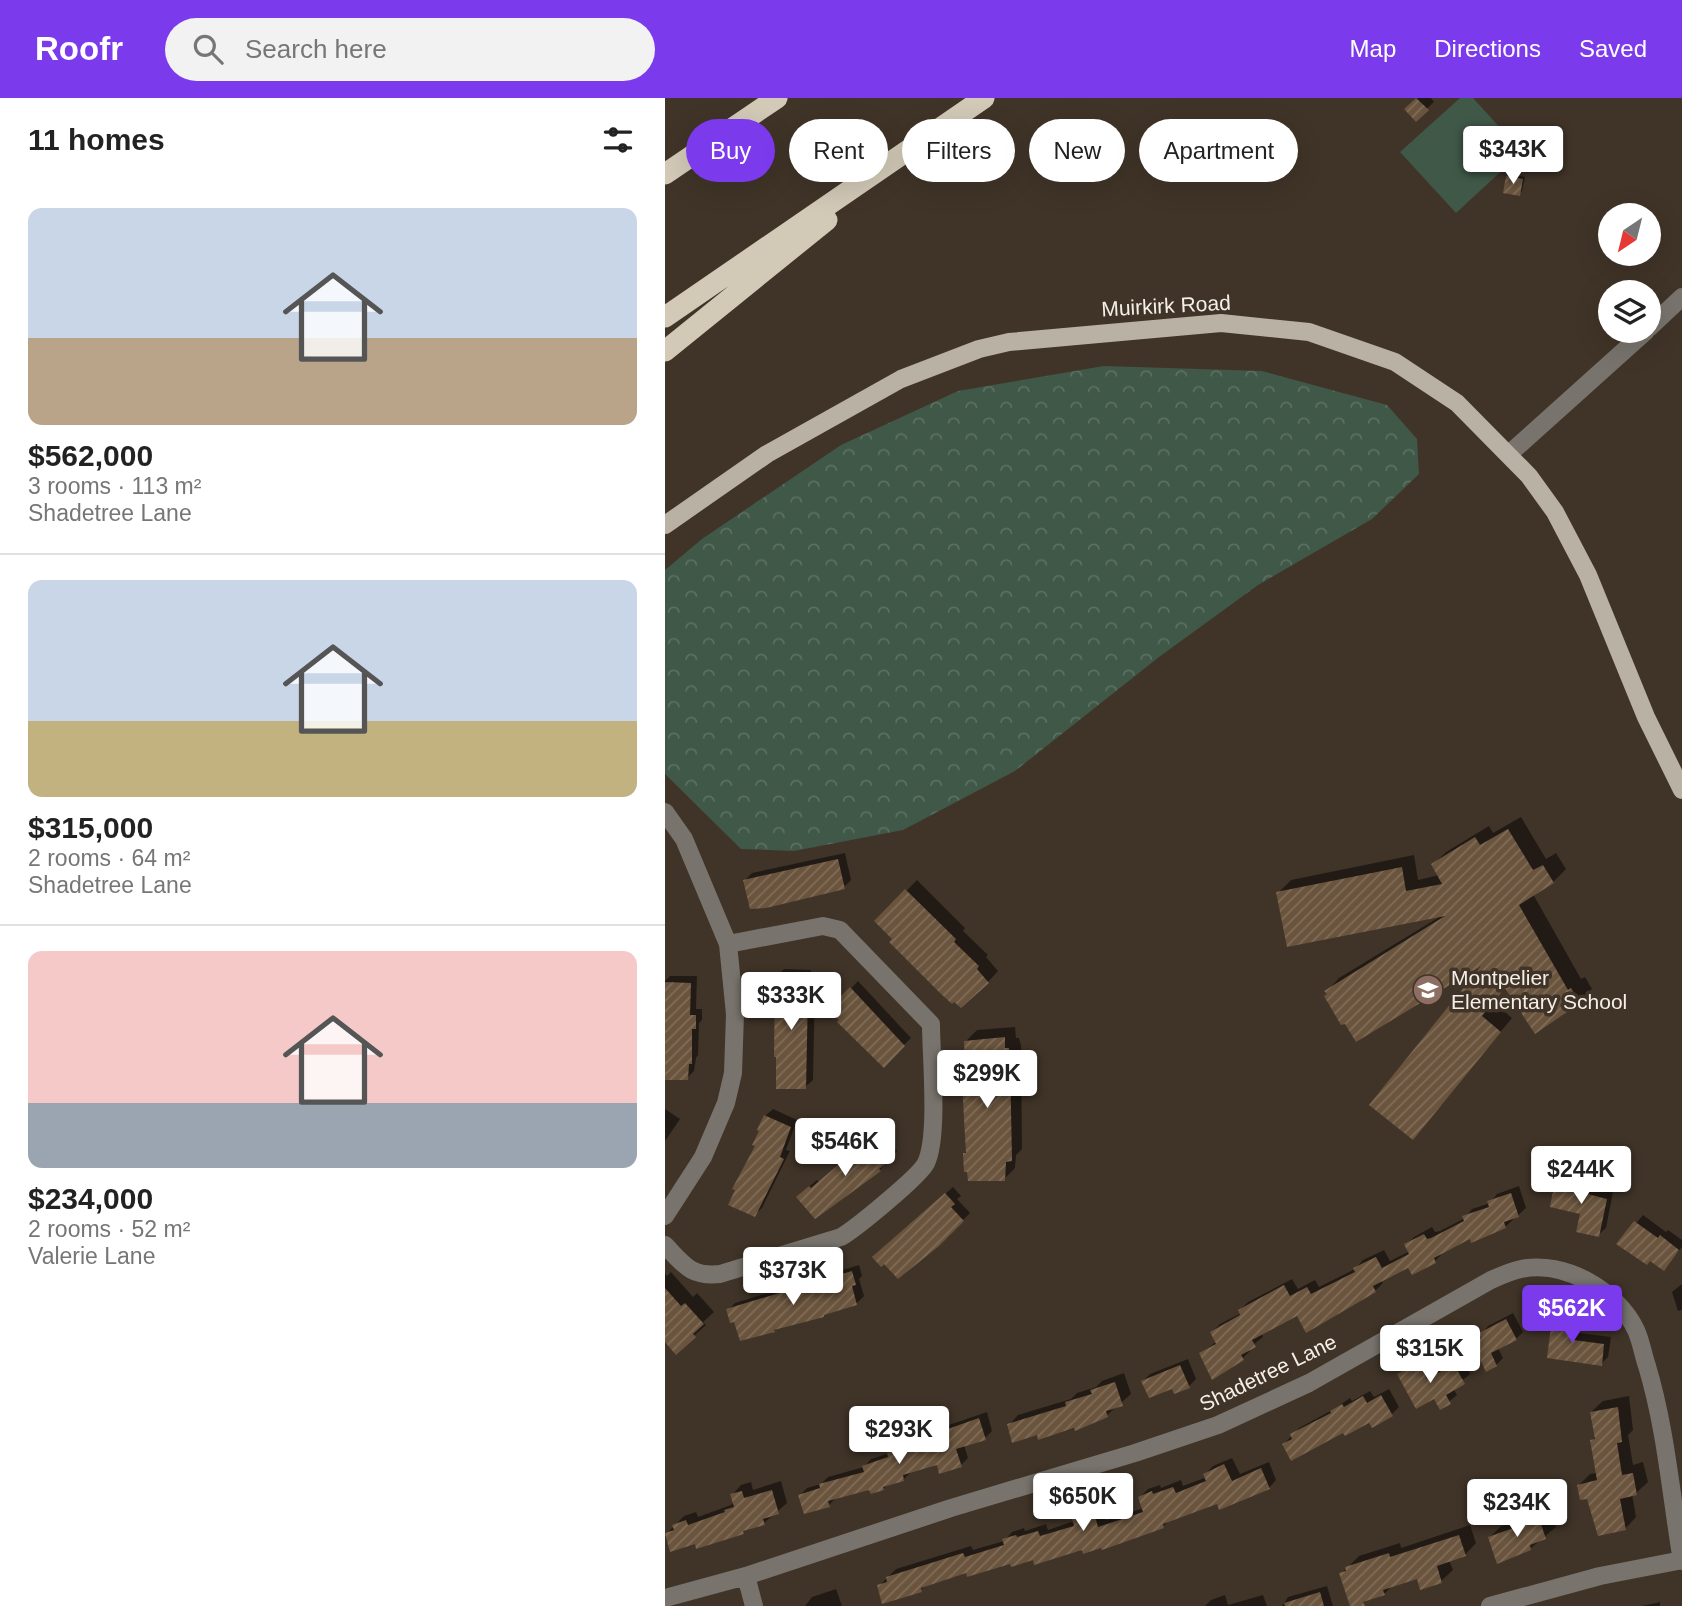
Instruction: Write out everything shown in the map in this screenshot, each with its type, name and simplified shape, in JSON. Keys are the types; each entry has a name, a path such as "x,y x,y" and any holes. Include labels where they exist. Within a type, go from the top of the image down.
{"highway":[{"path":"665,174 777,98"},
{"path":"665,317 984,98"},
{"path":"665,351 960,115"}],"main road":[{"name":"Muirkirk Road","path":"665,525 767,454 901,379 979,349 1009,342 1221,323 1309,332 1395,362 1457,403 1509,454 1541,492 1573,543 1646,717 1682,790"}],"street":[{"path":"1661,316 1682,297"},
{"path":"1509,454 1632,343"},
{"path":"665,812 684,839 728,944 735,1014 733,1073 717,1128 703,1157 665,1216"},
{"path":"665,1245 687,1268 705,1276 720,1274 841,1237 855,1229 925,1166 932,1144 931,1024 840,930 823,926 728,944"},
{"name":"Shadetree Lane","path":"665,1598 746,1576 951,1508 1218,1425 1309,1383 1491,1280 1520,1269 1545,1267 1573,1274 1598,1288 1622,1308 1636,1330 1656,1401 1682,1560"},
{"path":"1490,1606 1600,1576 1682,1560"},
{"path":"746,1576 754,1606"}],"green space":[{"path":"1460,98 1473,98 1522,152 1456,213 1400,152"},
{"path":"1104,366 1262,371 1387,405 1417,439 1419,474 1372,519 1258,585 1159,657 1015,771 903,830 794,851 741,849 665,774 665,570 702,539 841,445 958,391"}],"building":[{"path":"1416,98 1429,110 1416,122 1404,109"},
{"path":"1506,176 1523,179 1520,196 1503,193"},
{"path":"1508,829 1533,870 1543,865 1554,883 1519,905 1568,990 1571,988 1580,1003 1535,1034 1505,988 1482,1016 1501,1032 1413,1140 1369,1105 1481,966 1356,1042 1345,1024 1341,1025 1324,996 1327,994 1324,991 1445,916 1287,947 1276,892 1402,867 1406,891 1442,884 1431,864 1475,837 1480,845"},
{"path":"838,859 845,889 766,908 750,909 743,880"},
{"path":"905,889 956,939 954,942 979,966 977,969 989,983 961,1008 954,1002 952,1004 889,942 892,939 874,921"},
{"path":"775,976 805,976 805,992 808,992 806,1089 776,1089"},
{"path":"665,982 691,983 690,1015 696,1015 696,1029 692,1029 692,1064 689,1064 688,1080 665,1080"},
{"path":"850,987 905,1046 884,1068 837,1022 839,1020 828,1009"},
{"path":"1005,1037 1005,1048 1009,1048 1010,1057 1012,1161 1006,1162 1005,1181 968,1181 967,1172 964,1172 963,1153 966,1153 962,1083 966,1083 964,1041"},
{"path":"764,1115 791,1127 780,1157 784,1159 755,1217 728,1205 735,1190 732,1189 755,1146 752,1145"},
{"path":"872,1136 892,1159 879,1169 881,1171 815,1219 796,1197 809,1186 811,1188"},
{"path":"1574,1177 1591,1180 1588,1194 1607,1199 1599,1237 1576,1232 1580,1214 1550,1207 1554,1186 1571,1189"},
{"path":"945,1193 955,1204 951,1207 964,1221 939,1246 898,1279 884,1264 881,1267 872,1257"},
{"path":"1511,1193 1519,1217 1504,1222 1506,1228 1471,1243 1470,1239 1434,1258 1436,1263 1412,1275 1408,1268 1373,1286 1376,1292 1306,1333 1297,1316 1252,1340 1256,1347 1241,1355 1244,1360 1212,1380 1199,1353 1216,1344 1210,1332 1240,1315 1238,1310 1284,1285 1290,1296 1307,1287 1311,1294 1355,1272 1353,1268 1376,1257 1382,1268 1409,1254 1404,1244 1424,1234 1427,1239 1431,1238 1464,1221 1462,1216 1489,1207 1487,1201"},
{"path":"1634,1221 1658,1238 1660,1235 1679,1250 1664,1271 1650,1261 1647,1265 1616,1244"},
{"path":"852,1271 856,1285 852,1286 857,1305 740,1341 734,1322 730,1323 726,1309"},
{"path":"665,1288 681,1306 685,1303 704,1324 693,1334 696,1337 676,1355 665,1342"},
{"path":"1506,1319 1517,1340 1491,1353 1497,1366 1486,1372 1472,1342 1481,1338 1479,1333"},
{"path":"1552,1319 1576,1322 1573,1340 1604,1344 1602,1366 1547,1358"},
{"path":"1418,1363 1427,1379 1454,1364 1465,1384 1446,1395 1451,1404 1440,1410 1434,1399 1416,1409 1397,1374"},
{"path":"1180,1365 1190,1388 1174,1394 1172,1389 1149,1398 1141,1381"},
{"path":"1115,1382 1123,1406 1106,1411 1108,1417 1075,1431 1074,1428 1038,1440 1037,1435 1012,1443 1007,1424 1066,1406 1065,1402 1092,1394 1090,1390"},
{"path":"1381,1395 1393,1416 1372,1428 1369,1423 1345,1436 1343,1433 1291,1461 1282,1444 1292,1439 1290,1434 1331,1413 1330,1411 1342,1404 1344,1407 1363,1396 1367,1403"},
{"path":"1618,1407 1622,1442 1617,1443 1622,1475 1633,1473 1637,1495 1620,1499 1626,1530 1598,1536 1587,1499 1580,1500 1577,1485 1597,1480 1590,1440 1595,1439 1590,1412"},
{"path":"979,1418 986,1440 956,1449 962,1467 939,1474 937,1465 903,1475 904,1481 883,1487 884,1490 871,1494 869,1490 828,1501 830,1507 804,1514 798,1495 820,1488 819,1484 864,1472 862,1466 888,1457 887,1453 929,1440 928,1436"},
{"path":"1224,1464 1232,1481 1261,1468 1270,1489 1219,1510 1217,1504 1163,1524 1164,1528 1102,1550 1101,1548 1083,1554 1082,1550 1034,1565 1033,1560 1011,1567 1010,1564 967,1577 966,1573 921,1588 922,1592 882,1604 877,1585 887,1582 886,1577 963,1553 965,1557 1004,1545 1002,1539 1016,1535 1017,1537 1038,1531 1040,1536 1074,1526 1071,1516 1093,1509 1098,1527 1143,1512 1138,1497 1173,1487 1176,1493 1206,1481 1203,1474"},
{"path":"772,1490 779,1514 763,1519 765,1525 696,1549 695,1544 670,1552 665,1533 674,1530 672,1525 686,1520 688,1525 725,1512 724,1510 734,1507 730,1494 742,1491 744,1498"},
{"path":"1538,1515 1546,1539 1530,1545 1531,1550 1497,1564 1488,1537 1516,1527 1515,1523"},
{"path":"1459,1535 1466,1556 1437,1566 1442,1583 1420,1590 1417,1579 1383,1590 1385,1595 1363,1602 1365,1606 1350,1606 1339,1573 1346,1571 1345,1567 1389,1553 1390,1557"},
{"path":"1320,1592 1324,1606 1285,1606 1284,1603"}],"place":[{"name":"Montpelier Elementary School","path":"1428,990"}]}
